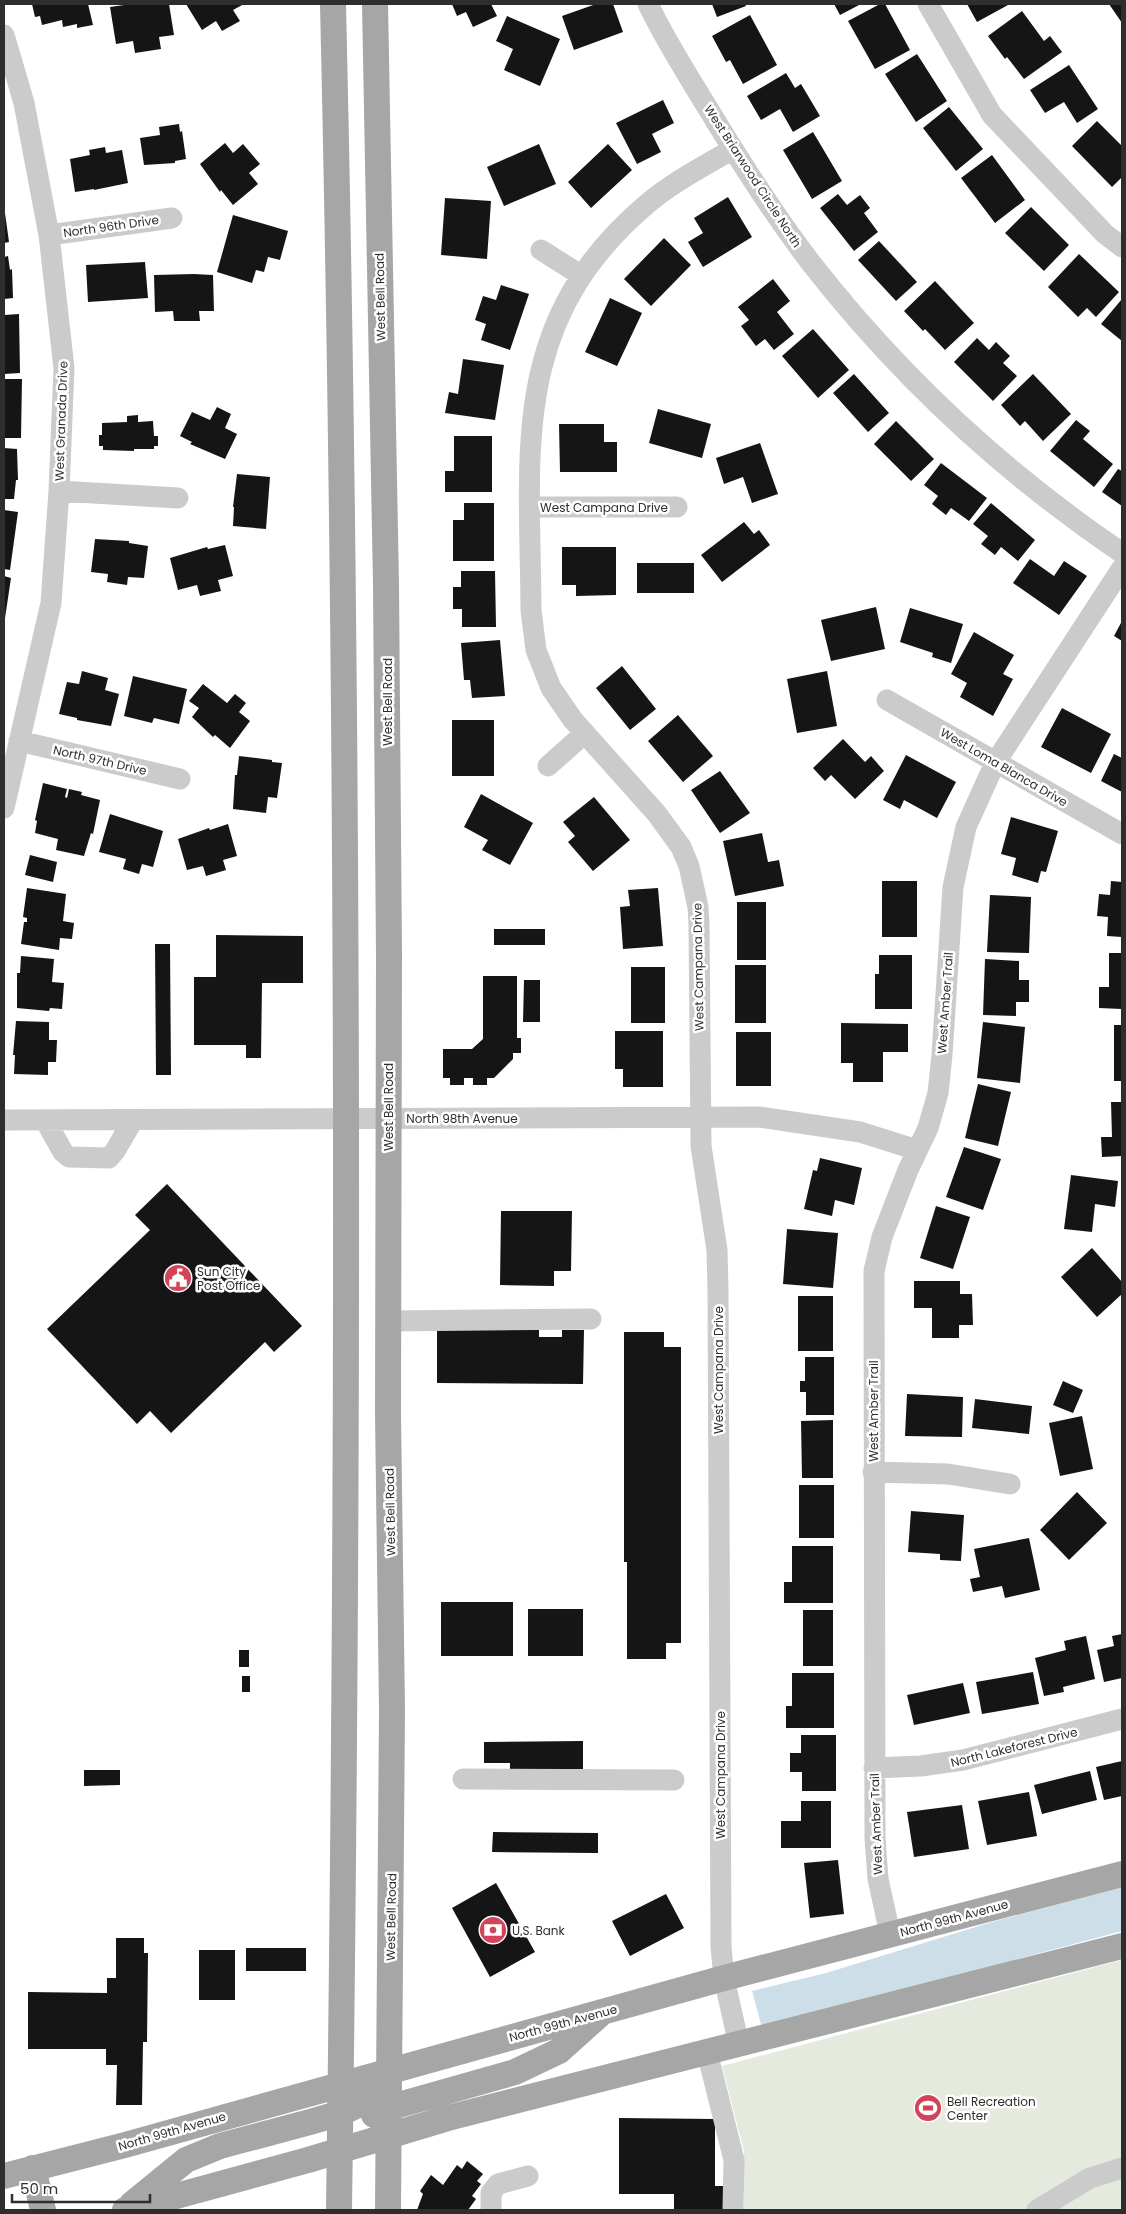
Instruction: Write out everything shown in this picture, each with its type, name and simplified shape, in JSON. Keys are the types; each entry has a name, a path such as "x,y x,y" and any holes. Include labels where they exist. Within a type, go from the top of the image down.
{"main road":[{"path":"333,4 343,586 346,1119 345,1810 339,2210"},
{"name":"West Bell Road","path":"375,4 386,585 389,955 388,1321 392,1748 388,2210"},
{"name":"North 99th Avenue","path":"4,2176 125,2145 724,1978 1122,1874"},
{"path":"125,2210 550,2091 739,2045 1122,1946"},
{"path":"340,2150 348,2136 369,2117 388,2108 516,2072 559,2051 602,2013"},
{"path":"125,2210 186,2160 220,2146 341,2113 360,2104 371,2095 388,2071"},
{"path":"33,2168 43,2210"}],"street":[{"name":"West Briarwood Circle North","path":"648,4 666,40 776,216 810,262 882,348 991,454 1024,482 1122,553"},
{"path":"928,4 992,115 1105,234 1122,247"},
{"name":"West Granada Drive","path":"4,35 24,103 50,235 64,368 59,491 51,603 4,808"},
{"name":"West Campana Drive","path":"733,149 682,179 648,203 611,238 582,276 560,312 551,334 538,379 531,426 530,507 531,610 536,650 551,688 562,706 657,814 680,847 689,866 698,906 700,1117 704,1172 717,1258 720,1930 724,1978 739,2045"},
{"name":"North 96th Drive","path":"50,235 172,218"},
{"path":"541,250 582,276"},
{"path":"59,491 178,498"},
{"name":"West Campana Drive","path":"530,507 677,506"},
{"name":"West Amber Trail","path":"890,1934 876,1858 874,1768 874,1271 882,1237 933,1112 941,1074 956,867 974,807 994,763 1122,568"},
{"name":"West Loma Blanca Drive","path":"887,700 994,763 1122,834"},
{"path":"548,766 585,733"},
{"name":"North 97th Drive","path":"19,741 180,779"},
{"name":"North 98th Avenue","path":"4,1120 759,1117 860,1132 917,1150"},
{"path":"45,1120 63,1152 69,1158 108,1158 115,1151 133,1120"},
{"path":"388,1321 591,1319"},
{"name":"West Amber Trail","path":"873,1472 948,1474 1010,1484"},
{"name":"North Lakeforest Drive","path":"874,1768 920,1766 963,1760 1122,1719"},
{"path":"463,1779 674,1780"},
{"path":"707,2052 734,2160 733,2210"},
{"path":"1037,2210 1090,2178 1122,2168"},
{"path":"491,2210 491,2193 498,2184 528,2176"}],"shaded area":[{"path":"1122,1887 1122,1931 762,2028 752,1991 826,1973 992,1922"},
{"name":"Bell Recreation Center","path":"1122,1960 1122,2210 744,2210 744,2151 722,2066"}],"building":[{"path":"32,4 88,4 93,25 77,28 77,24 63,27 62,20 42,25 40,16 35,17"},
{"path":"131,4 169,4 174,35 159,37 161,49 135,53 133,41 116,44 110,7"},
{"path":"186,4 244,4 233,10 240,21 222,31 216,21 202,30"},
{"path":"452,4 491,4 497,16 473,27 466,12 457,16"},
{"path":"596,4 613,4 623,32 574,50 562,16"},
{"path":"712,4 745,4 746,6 717,17"},
{"path":"834,4 861,4 840,15"},
{"path":"880,4 885,4 910,50 875,69 848,21"},
{"path":"967,4 1007,4 1008,5 977,22"},
{"path":"1109,4 1122,4 1122,23"},
{"path":"1022,11 1044,41 1050,36 1062,52 1024,79 1007,57 1005,59 988,36"},
{"path":"750,15 777,65 743,84 730,60 726,62 712,36"},
{"path":"507,16 560,39 540,86 504,70 513,49 496,41"},
{"path":"917,54 947,101 916,122 885,74"},
{"path":"1069,65 1098,109 1077,123 1064,102 1045,113 1030,90"},
{"path":"786,73 795,88 801,84 820,116 793,132 780,109 761,120 747,96"},
{"path":"663,100 674,123 652,134 661,152 637,164 616,123"},
{"path":"949,107 983,149 956,171 923,128"},
{"path":"1097,121 1122,146 1122,177 1112,187 1072,146"},
{"path":"179,124 180,132 182,131 186,159 175,161 175,163 144,165 140,138 160,135 159,127"},
{"path":"813,132 842,181 812,199 783,150"},
{"path":"225,143 233,153 243,144 260,164 249,173 258,184 233,205 221,190 220,192 200,164"},
{"path":"539,144 556,184 504,206 487,167"},
{"path":"608,144 632,170 591,208 568,182"},
{"path":"105,147 106,153 122,150 128,183 75,192 70,159 90,155 89,150"},
{"path":"992,155 1025,200 995,223 961,178"},
{"path":"838,194 847,205 860,195 870,208 864,213 878,232 854,251 820,208"},
{"path":"728,197 752,237 703,267 688,242 703,233 694,218"},
{"path":"445,198 491,201 487,259 441,255"},
{"path":"4,206 9,242 4,243"},
{"path":"1031,207 1069,245 1044,271 1005,233"},
{"path":"233,215 288,231 280,260 268,257 264,272 256,270 252,283 217,272"},
{"path":"664,238 691,265 651,306 624,279"},
{"path":"879,241 917,282 896,301 858,260"},
{"path":"1079,254 1119,292 1096,317 1087,308 1078,317 1048,287"},
{"path":"8,256 10,270 12,269 13,298 4,299 4,257"},
{"path":"145,262 148,298 88,302 86,265"},
{"path":"154,275 213,275 214,311 199,311 200,321 174,321 173,311 155,312"},
{"path":"773,279 790,301 777,312 794,334 774,350 765,339 756,346 741,326 749,320 738,307"},
{"path":"935,281 974,323 945,350 904,311"},
{"path":"501,285 529,294 510,350 481,340 486,324 475,320 483,296 496,300"},
{"path":"610,298 642,313 617,366 585,352"},
{"path":"1122,299 1122,341 1101,324"},
{"path":"19,314 20,373 4,374 4,315"},
{"path":"813,329 849,370 818,398 782,356"},
{"path":"977,338 989,350 996,342 1010,356 1003,363 1017,376 993,401 954,362"},
{"path":"463,359 504,365 495,420 445,413 449,392 458,394"},
{"path":"854,374 889,413 868,432 833,393"},
{"path":"1033,374 1071,414 1043,441 1025,421 1020,426 1001,405"},
{"path":"4,379 22,379 21,438 4,438"},
{"path":"217,407 231,414 225,428 237,434 225,459 190,444 192,442 180,436 192,412 210,420"},
{"path":"658,409 711,424 702,458 649,443"},
{"path":"138,415 138,422 153,421 154,436 158,436 158,446 154,446 154,449 134,449 134,451 103,450 103,446 99,446 99,435 102,435 102,423 127,422 127,416"},
{"path":"1076,420 1090,431 1083,439 1113,464 1094,487 1050,451"},
{"path":"896,421 934,459 911,481 874,444"},
{"path":"559,424 604,424 604,442 617,442 617,472 560,472"},
{"path":"454,436 492,436 492,492 445,492 445,471 454,471"},
{"path":"760,443 778,494 752,503 743,477 724,484 716,458"},
{"path":"4,448 17,449 18,480 16,480 14,499 4,499"},
{"path":"941,463 987,498 969,521 951,508 946,515 932,504 938,496 924,485"},
{"path":"1118,469 1122,471 1122,506 1102,492"},
{"path":"237,474 270,477 266,529 233,526"},
{"path":"464,503 494,503 494,561 453,561 453,520 464,520"},
{"path":"991,503 1035,540 1018,561 1001,547 995,555 981,544 988,536 973,524"},
{"path":"4,510 18,512 10,570 4,569"},
{"path":"744,522 754,534 759,530 770,545 722,582 701,555"},
{"path":"95,539 129,541 129,543 148,546 144,578 128,577 127,585 107,582 108,574 91,572"},
{"path":"225,545 233,576 218,580 221,591 200,596 197,585 178,590 170,558 207,547 208,549"},
{"path":"562,547 616,547 616,595 576,596 576,585 562,585"},
{"path":"1030,559 1054,576 1064,561 1087,576 1059,615 1013,583"},
{"path":"637,563 694,563 694,593 637,593"},
{"path":"461,571 495,571 496,627 462,627 462,609 453,609 453,587 461,587"},
{"path":"4,576 11,578 5,618 4,618"},
{"path":"876,607 885,649 831,661 821,620"},
{"path":"910,608 963,624 951,663 932,657 933,653 900,642"},
{"path":"1122,621 1122,641 1114,636"},
{"path":"974,632 1014,655 1003,674 1013,679 993,716 960,697 967,683 951,674"},
{"path":"500,640 505,696 472,698 470,680 464,680 461,643"},
{"path":"622,666 656,709 630,730 596,688"},
{"path":"82,671 108,678 105,690 119,694 111,726 77,720 77,718 59,714 67,682 79,684"},
{"path":"827,671 837,726 797,733 787,679"},
{"path":"133,676 187,689 179,724 154,718 152,723 124,716"},
{"path":"203,684 227,703 235,694 246,703 239,712 250,721 230,748 215,735 213,737 192,717 199,708 189,701"},
{"path":"1062,708 1111,734 1091,773 1041,747"},
{"path":"678,715 713,756 683,782 648,741"},
{"path":"452,720 494,720 494,776 452,776"},
{"path":"843,739 865,762 871,756 884,771 855,799 831,775 825,781 813,768"},
{"path":"1114,754 1122,758 1122,792 1101,781"},
{"path":"906,755 956,782 937,818 904,800 900,809 883,800"},
{"path":"239,756 282,763 277,798 268,797 266,813 233,809 235,775 237,775"},
{"path":"720,771 750,813 720,833 691,790"},
{"path":"43,783 67,789 65,797 67,798 69,789 82,792 81,795 100,800 93,834 91,833 84,856 56,850 58,839 35,833 37,821 35,820"},
{"path":"481,794 533,823 510,865 482,850 488,840 464,827"},
{"path":"594,797 630,840 593,871 568,842 575,836 563,822"},
{"path":"110,814 163,831 153,867 142,864 139,874 123,869 126,859 99,852"},
{"path":"1011,817 1058,831 1046,872 1041,871 1038,883 1012,875 1016,858 1001,854"},
{"path":"228,824 237,856 223,860 226,870 206,876 203,866 187,870 178,839 209,828 210,830"},
{"path":"762,833 768,862 779,860 784,886 735,896 723,841"},
{"path":"30,855 57,862 53,882 25,875"},
{"path":"882,881 917,881 917,937 882,937"},
{"path":"1111,881 1122,882 1122,937 1107,936 1108,917 1097,916 1099,894 1110,895"},
{"path":"27,888 66,894 63,921 74,923 72,939 60,938 59,950 21,944 24,922 27,922 27,918 23,917"},
{"path":"658,888 663,946 623,949 620,907 630,906 628,890"},
{"path":"990,895 1031,897 1029,953 987,952"},
{"path":"737,902 766,902 766,960 737,960"},
{"path":"494,929 545,929 545,945 494,945"},
{"path":"216,935 303,936 303,983 262,983 261,1058 246,1058 246,1045 194,1045 194,977 216,977"},
{"path":"155,944 170,944 171,1075 156,1075"},
{"path":"1109,953 1122,953 1122,1009 1099,1008 1099,987 1109,987"},
{"path":"879,955 912,955 912,1009 875,1009 875,974 879,974"},
{"path":"21,956 54,959 52,982 64,983 62,1009 50,1008 49,1011 17,1008 17,973 20,973"},
{"path":"985,959 1019,961 1019,980 1029,980 1029,1002 1016,1002 1016,1016 983,1015"},
{"path":"735,965 766,965 766,1023 735,1023"},
{"path":"631,967 665,967 665,1023 631,1023"},
{"path":"483,976 517,976 517,1038 521,1038 521,1053 513,1053 513,1059 494,1078 487,1078 487,1085 473,1085 473,1078 464,1078 464,1085 450,1085 450,1078 443,1078 443,1049 472,1049 483,1039"},
{"path":"524,980 540,980 540,1022 523,1022"},
{"path":"16,1021 49,1022 49,1040 57,1040 56,1062 48,1062 48,1075 14,1074 15,1055 13,1055"},
{"path":"983,1022 1025,1027 1020,1083 977,1078"},
{"path":"841,1023 908,1024 908,1052 883,1052 883,1082 853,1082 853,1063 841,1063"},
{"path":"1114,1025 1122,1025 1122,1081 1114,1081"},
{"path":"615,1031 663,1031 663,1087 623,1087 623,1069 615,1069"},
{"path":"736,1032 771,1032 771,1086 736,1086"},
{"path":"978,1084 1011,1092 998,1146 965,1138"},
{"path":"1111,1102 1122,1102 1122,1156 1102,1157 1101,1137 1112,1137"},
{"path":"964,1147 1001,1159 983,1210 946,1197"},
{"path":"820,1158 862,1168 854,1205 835,1200 832,1216 804,1209 813,1170 817,1171"},
{"path":"1071,1175 1118,1181 1115,1207 1095,1204 1092,1232 1064,1229"},
{"name":"Sun City Post Office","path":"167,1184 302,1326 274,1352 265,1342 171,1433 150,1411 137,1424 47,1329 150,1230 135,1215"},
{"path":"936,1206 970,1217 953,1269 920,1258"},
{"path":"501,1211 572,1211 571,1271 554,1271 554,1286 500,1285"},
{"path":"787,1229 838,1233 833,1288 783,1284"},
{"path":"1092,1248 1122,1282 1122,1294 1097,1317 1061,1277"},
{"path":"914,1281 960,1281 960,1294 972,1294 973,1325 959,1325 959,1338 932,1338 932,1308 914,1308"},
{"path":"798,1296 833,1296 833,1351 798,1351"},
{"path":"437,1327 539,1327 539,1337 562,1337 562,1330 584,1330 583,1384 437,1383"},
{"path":"624,1332 664,1332 664,1347 681,1347 681,1643 666,1643 666,1659 627,1659 627,1562 624,1562"},
{"path":"805,1357 834,1357 834,1415 806,1415 806,1392 800,1392 800,1381 805,1381"},
{"path":"1063,1381 1083,1390 1073,1413 1053,1405"},
{"path":"907,1394 963,1397 962,1437 905,1436"},
{"path":"975,1399 1032,1406 1029,1434 972,1428"},
{"path":"1082,1416 1093,1469 1060,1476 1049,1423"},
{"path":"833,1420 833,1478 802,1478 801,1421"},
{"path":"799,1485 834,1485 834,1538 799,1538"},
{"path":"1077,1492 1107,1523 1069,1560 1040,1530"},
{"path":"911,1511 964,1515 961,1561 940,1560 940,1554 908,1552"},
{"path":"1029,1538 1040,1590 1005,1598 1002,1586 973,1592 970,1579 980,1577 974,1549"},
{"path":"792,1546 833,1546 833,1603 784,1603 784,1582 792,1582"},
{"path":"441,1602 513,1602 513,1656 441,1656"},
{"path":"528,1609 583,1609 583,1656 528,1656"},
{"path":"803,1610 833,1610 833,1666 803,1666"},
{"path":"1122,1634 1122,1678 1104,1682 1097,1650 1114,1646 1112,1636"},
{"path":"1086,1636 1095,1679 1063,1687 1064,1692 1044,1696 1035,1658 1066,1650 1064,1641"},
{"path":"239,1650 249,1650 249,1667 239,1667"},
{"path":"1033,1672 1039,1704 982,1714 976,1682"},
{"path":"792,1673 834,1673 834,1728 786,1728 786,1706 792,1706"},
{"path":"242,1676 250,1676 250,1692 242,1692"},
{"path":"963,1683 970,1713 914,1725 907,1695"},
{"path":"801,1735 836,1735 836,1791 802,1791 802,1772 790,1772 790,1753 801,1753"},
{"path":"583,1741 583,1769 510,1770 510,1763 484,1763 484,1742"},
{"path":"1122,1761 1122,1796 1104,1800 1096,1767"},
{"path":"84,1770 120,1770 120,1785 84,1786"},
{"path":"1090,1771 1097,1800 1042,1814 1034,1785"},
{"path":"1029,1792 1037,1836 987,1845 978,1801"},
{"path":"801,1801 831,1801 831,1848 781,1848 781,1821 801,1821"},
{"path":"962,1805 969,1849 914,1857 907,1812"},
{"path":"493,1832 598,1833 598,1853 492,1852"},
{"path":"838,1860 844,1914 810,1918 804,1863"},
{"name":"U.S. Bank","path":"496,1883 535,1952 490,1977 452,1908"},
{"path":"666,1894 684,1928 630,1956 612,1921"},
{"path":"116,1938 144,1938 144,1953 148,1953 147,2042 143,2042 142,2105 116,2105 117,2065 106,2065 106,2049 28,2049 28,1992 107,1993 107,1978 116,1978"},
{"path":"246,1948 306,1948 306,1971 246,1971"},
{"path":"199,1950 235,1950 235,2000 199,2000"},
{"path":"619,2118 715,2119 715,2186 725,2186 725,2210 674,2210 674,2194 619,2194"},
{"path":"467,2161 483,2174 477,2181 481,2184 472,2196 476,2199 468,2210 417,2210 423,2194 420,2191 431,2175 443,2185 457,2165 462,2169"}],"place":[{"name":"Sun City Post Office","path":"178,1278"},
{"name":"U.S. Bank","path":"493,1930"},
{"name":"Bell Recreation Center","path":"928,2108"}]}
